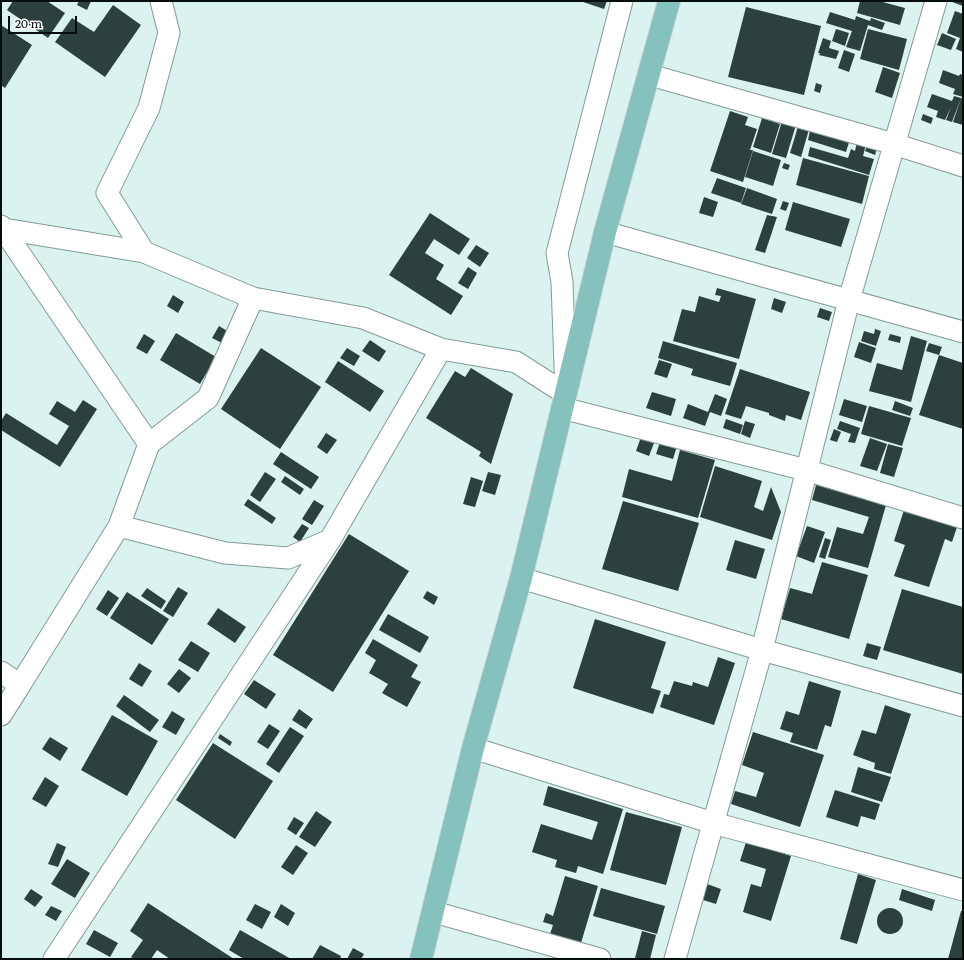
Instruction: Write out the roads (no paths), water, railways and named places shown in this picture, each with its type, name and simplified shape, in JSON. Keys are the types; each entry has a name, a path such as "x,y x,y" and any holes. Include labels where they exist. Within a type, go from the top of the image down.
{"main road":[{"path":"421,959 434,912 473,748 520,578 605,232 650,75 668,1"}],"street":[{"path":"144,252 107,193 149,108 169,32 161,1"},
{"path":"564,401 562,282 557,253 622,1"},
{"path":"675,959 762,650 849,300 936,1"},
{"path":"650,75 894,144 963,166"},
{"path":"3,228 144,252 253,298 363,318 440,349 516,362 564,401 806,470 963,518"},
{"path":"3,228 149,444"},
{"path":"605,232 963,332"},
{"path":"1,714 119,526 149,444 208,398 253,298"},
{"path":"54,959 330,540 440,349"},
{"path":"119,526 225,553 288,558 330,540"},
{"path":"520,578 762,650 963,706"},
{"path":"1,672 20,685"},
{"path":"473,748 713,823 963,890"},
{"path":"434,912 600,959"}]}
